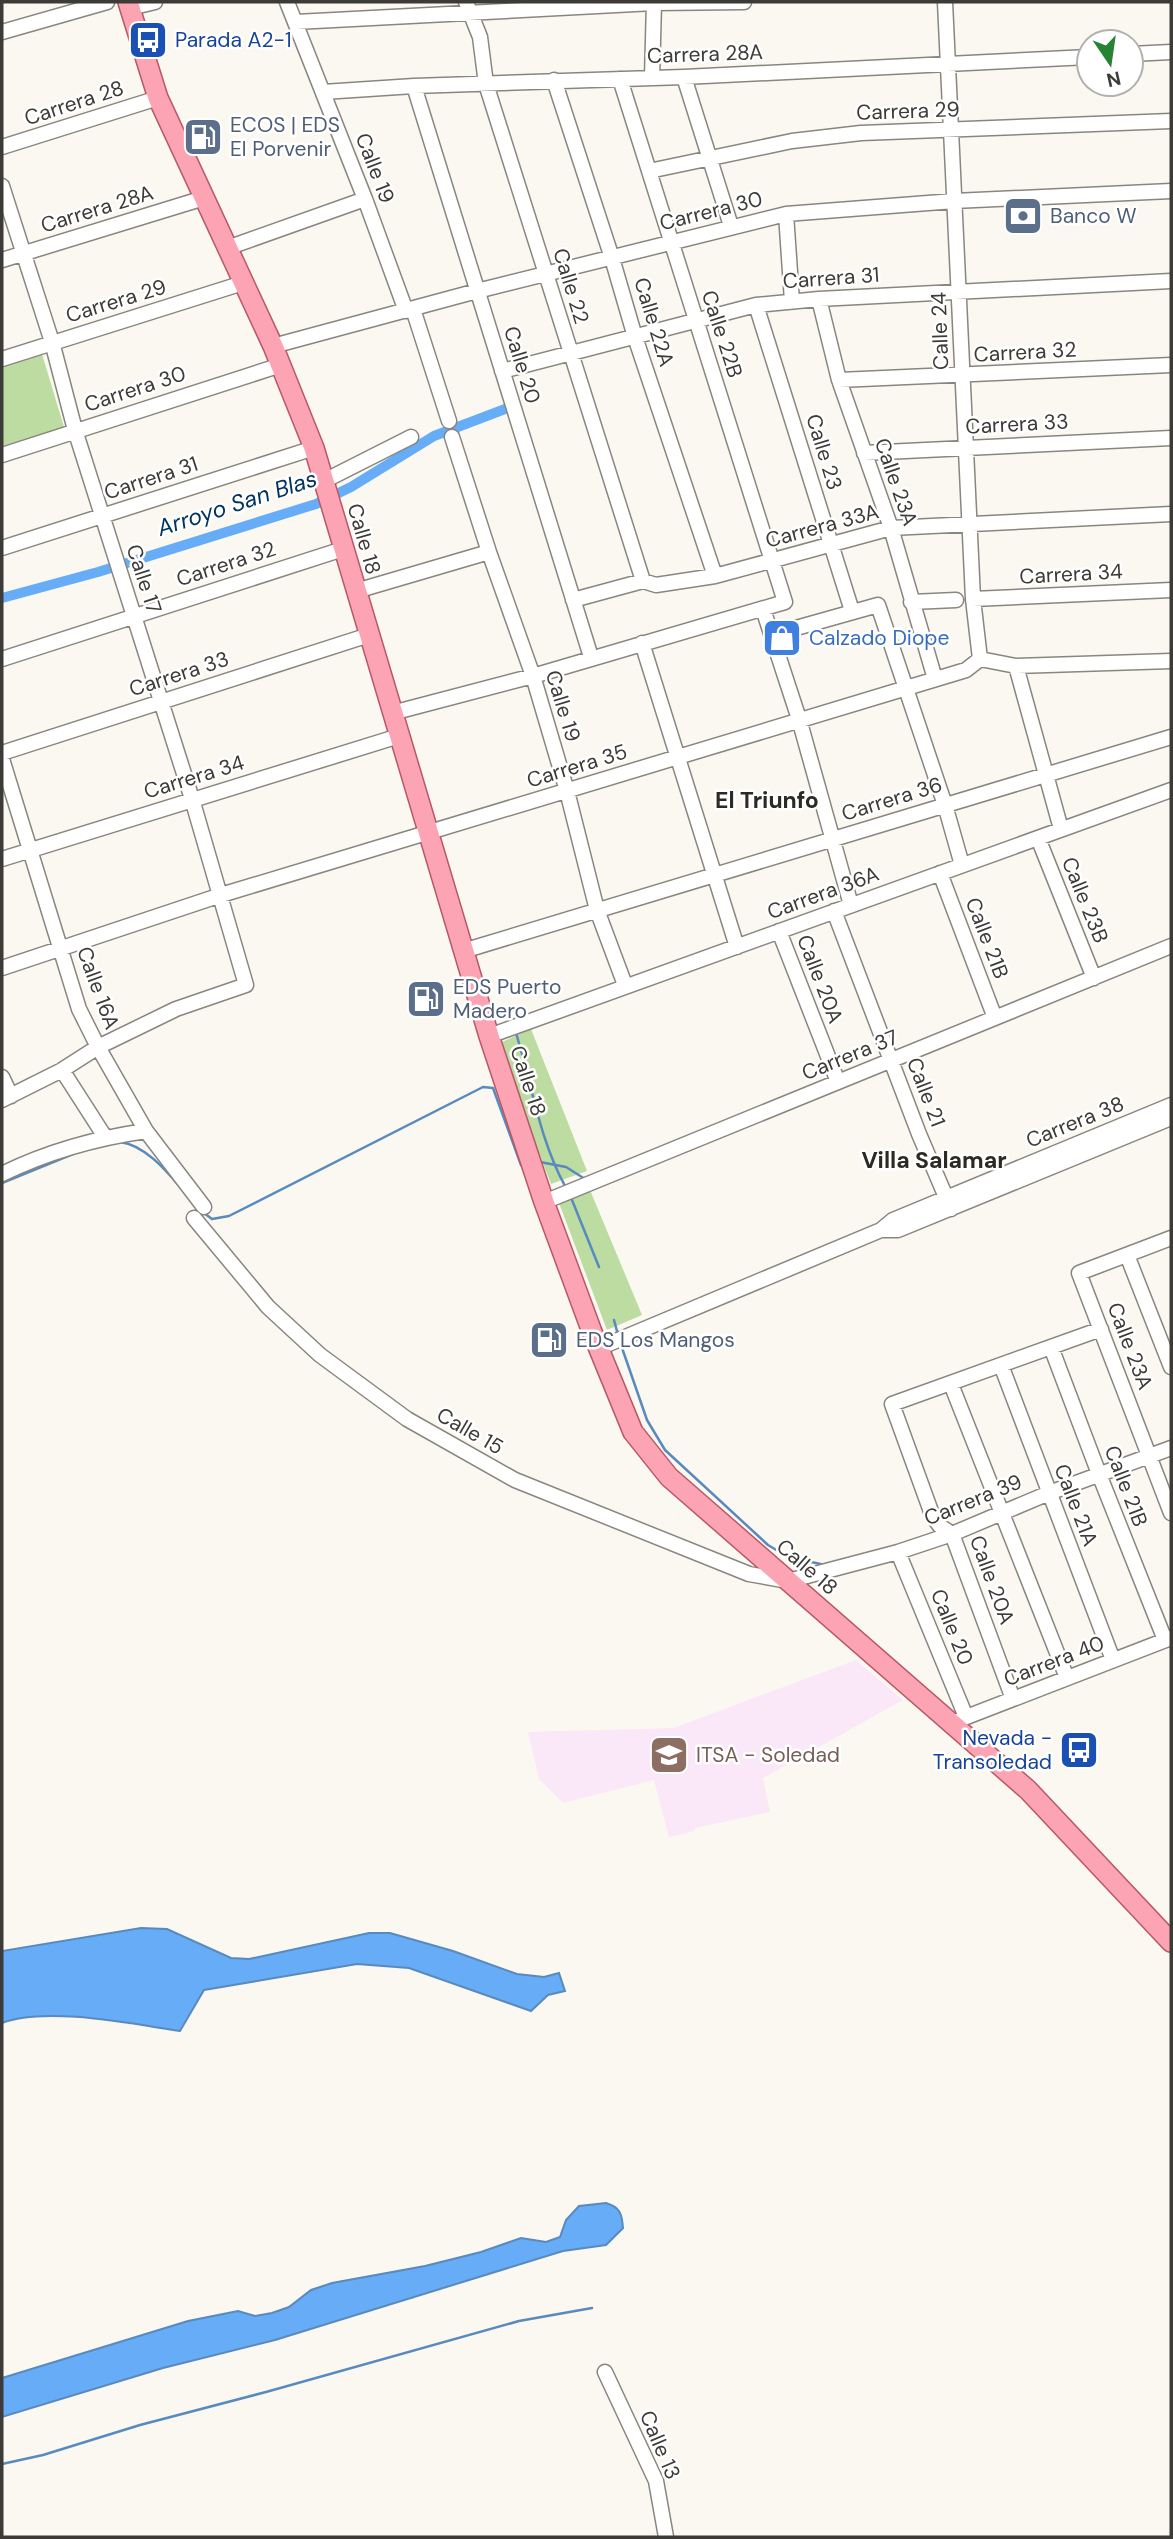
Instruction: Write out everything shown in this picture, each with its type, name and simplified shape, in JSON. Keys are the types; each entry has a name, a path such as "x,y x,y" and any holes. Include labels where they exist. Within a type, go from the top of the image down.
{"main road":[{"name":"Calle 18","path":"129,5 158,98 273,346 314,448 489,1036 544,1202 612,1342 633,1432 668,1477 788,1581 959,1720 1171,1942"}],"street":[{"path":"2,32 107,2"},
{"path":"129,5 155,2"},
{"name":"Calle 19","path":"287,2 409,310 449,421"},
{"path":"652,78 654,2"},
{"path":"296,22 468,7 744,2"},
{"name":"Calle 24","path":"945,2 969,525 973,600 980,659"},
{"name":"Calle 22","path":"468,7 480,37 486,84 642,581"},
{"path":"1145,53 1171,52"},
{"name":"Carrera 28A","path":"323,92 1075,58"},
{"path":"684,77 731,226"},
{"name":"Calle 22B","path":"620,79 785,602 762,610"},
{"name":"Calle 22A","path":"554,80 635,337 715,576"},
{"name":"Calle 20","path":"414,86 591,657"},
{"name":"Carrera 28","path":"2,148 158,98"},
{"name":"Carrera 29","path":"649,171 792,141 861,133 1171,121"},
{"name":"Calle 17","path":"2,187 52,342 75,430 192,799 246,985 176,1009 98,1047"},
{"name":"Carrera 30","path":"273,346 477,291 786,214 954,201 1171,191"},
{"name":"Carrera 28A","path":"2,260 204,198"},
{"path":"227,248 365,199"},
{"path":"786,214 792,301"},
{"name":"Carrera 31","path":"502,371 756,305 819,299 1171,281"},
{"name":"Carrera 29","path":"2,359 243,283"},
{"name":"Calle 23A","path":"819,299 839,380 891,528 935,679"},
{"name":"Calle 23","path":"756,305 852,611"},
{"name":"Carrera 30","path":"2,455 281,365"},
{"name":"Carrera 32","path":"839,380 1171,365"},
{"path":"325,485 411,437"},
{"name":"Calle 19","path":"452,437 533,676 567,791 597,910 625,985 628,986"},
{"name":"Carrera 33","path":"864,453 1171,438"},
{"name":"Carrera 31","path":"2,548 314,448"},
{"name":"Carrera 33A","path":"573,600 642,581 656,585 715,576 891,528 1171,514"},
{"name":"Carrera 32","path":"2,659 343,549"},
{"path":"356,591 489,552"},
{"name":"Carrera 34","path":"973,600 1171,590"},
{"path":"911,602 956,600"},
{"path":"796,628 878,606 945,805 962,865"},
{"path":"392,713 533,676 591,657 762,610 799,719 851,905"},
{"name":"Carrera 33","path":"2,753 369,635"},
{"path":"642,643 737,947"},
{"path":"980,659 1016,666 1171,661"},
{"name":"Carrera 35","path":"2,968 221,895 966,670 980,659"},
{"path":"1016,666 1061,829"},
{"name":"Carrera 34","path":"2,859 399,736"},
{"name":"Carrera 36","path":"463,951 1171,737"},
{"name":"Calle 16A","path":"2,759 79,1009 146,1131 204,1207"},
{"name":"Carrera 36A","path":"489,1036 1171,790"},
{"name":"Calle 23B","path":"1038,838 1094,978"},
{"name":"Calle 21B","path":"940,873 995,1018"},
{"name":"Calle 21","path":"834,911 949,1203"},
{"name":"Calle 20A","path":"779,931 838,1082"},
{"name":"Carrera 37","path":"544,1202 1171,946"},
{"path":"2,1077 6,1098 62,1070 98,1047"},
{"path":"62,1070 105,1137"},
{"name":"Carrera 38","path":"612,1342 881,1230 898,1230 949,1203 1153,1119 1171,1105"},
{"name":"Carrera 38","path":"1153,1119 1171,1118"},
{"path":"2,1174 105,1137 146,1131"},
{"name":"Calle 15","path":"194,1218 268,1307 320,1355 407,1419 515,1480 749,1574 788,1581"},
{"path":"1171,1238 1127,1255 1171,1367"},
{"name":"Calle 23A","path":"1127,1255 1079,1273 1171,1513"},
{"path":"1067,1678 951,1384 1101,1329"},
{"name":"Calle 21B","path":"1051,1347 1099,1475 1168,1639"},
{"name":"Calle 21A","path":"1001,1364 1114,1660"},
{"name":"Calle 20A","path":"951,1384 892,1404 933,1517 952,1534 1013,1699"},
{"name":"Carrera 39","path":"788,1581 898,1552 952,1534 1049,1493 1171,1448"},
{"name":"Calle 20","path":"898,1552 959,1720"},
{"name":"Carrera 40","path":"959,1720 1168,1639"},
{"name":"Calle 13","path":"605,2372 656,2481 666,2537"}],"shaded area":[{"name":"ITSA - Soledad","path":"856,1660 903,1700 763,1778 770,1812 695,1828 695,1831 669,1837 654,1780 563,1803 539,1779 528,1732 674,1728"}],"green space":[{"path":"42,354 64,427 2,446 2,367"},
{"path":"531,1029 587,1171 551,1184 529,1127 502,1042"},
{"path":"590,1190 642,1315 607,1330 559,1203"}],"water":[{"path":"141,1928 167,1929 231,1958 249,1959 369,1933 390,1933 453,1951 517,1974 544,1977 559,1973 565,1991 548,1995 531,2011 409,1968 357,1964 204,1990 180,2031 65,2016 20,2018 2,2023 2,1951"},
{"path":"606,2203 619,2212 623,2228 606,2245 563,2251 275,2340 163,2368 2,2417 2,2378 188,2321 238,2311 255,2316 272,2313 289,2307 311,2290 332,2283 425,2266 481,2252 521,2238 546,2242 560,2237 566,2220 579,2206"}],"waterway":[{"name":"Arroyo San Blas","path":"2,598 98,572 316,504 351,487 434,436 513,406"},
{"path":"516,1033 542,1130 565,1186"},
{"path":"204,1213 212,1219 229,1216 483,1087 493,1088 524,1169"},
{"path":"120,1142 146,1153 180,1187"},
{"path":"2,1183 73,1154"},
{"path":"540,1162 566,1167 585,1179"},
{"path":"570,1195 599,1267"},
{"path":"614,1320 618,1335"},
{"path":"621,1345 647,1420 665,1450 768,1545 788,1557 825,1565"},
{"path":"2,2464 43,2455 140,2425 519,2321 592,2308"}],"place":[{"name":"Parada A2-1","path":"148,40"},
{"name":"ECOS | EDS El Porvenir","path":"203,137"},
{"name":"Banco W","path":"1023,216"},
{"name":"Calzado Diope","path":"782,638"},
{"name":"EDS Puerto Madero","path":"426,999"},
{"name":"EDS Los Mangos","path":"549,1340"},
{"name":"Nevada - Transoledad","path":"1079,1750"},
{"name":"ITSA - Soledad","path":"669,1755"}],"district":[{"name":"El Triunfo","path":"767,800"},
{"name":"Villa Salamar","path":"934,1160"}]}
